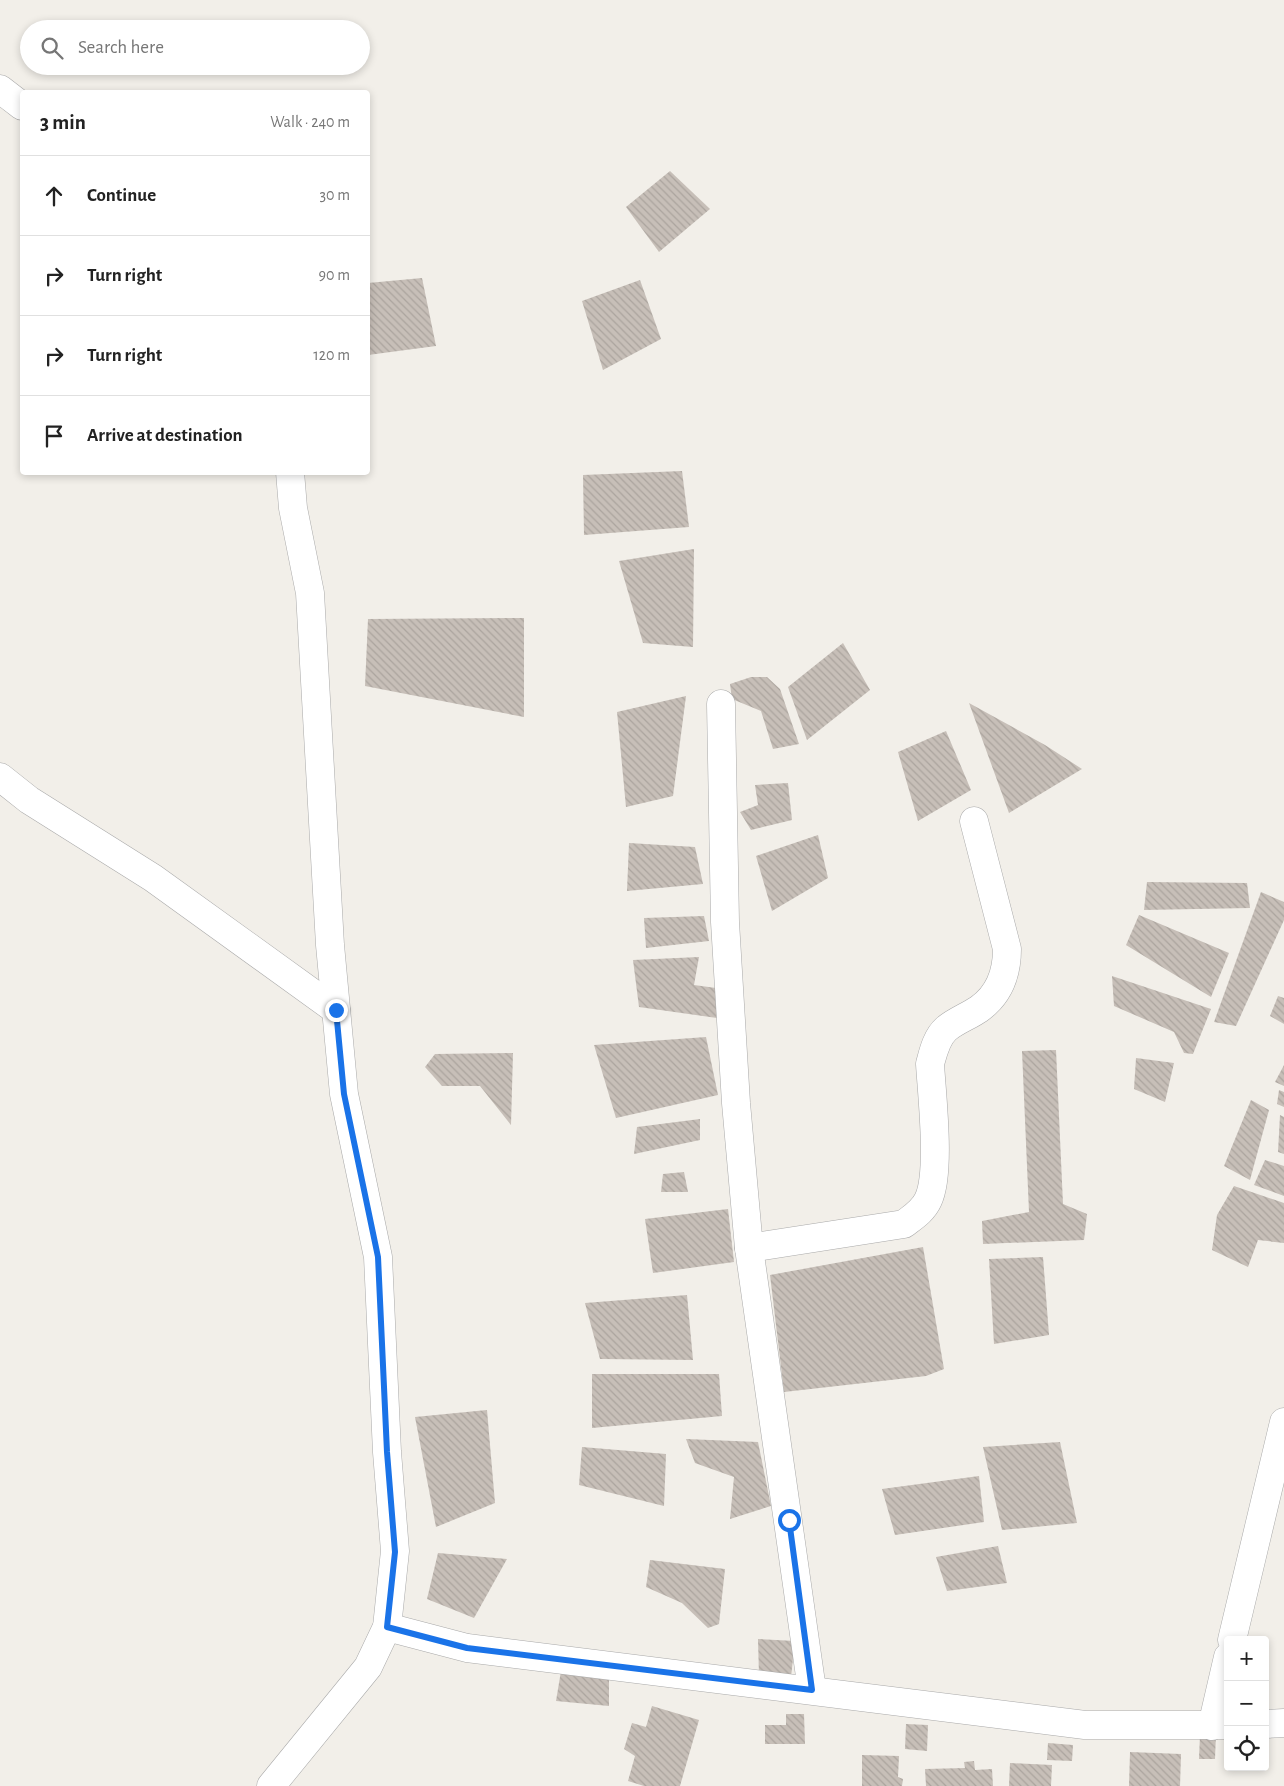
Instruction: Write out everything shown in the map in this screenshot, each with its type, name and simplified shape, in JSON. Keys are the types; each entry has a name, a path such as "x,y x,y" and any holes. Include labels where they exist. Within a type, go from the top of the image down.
{"street":[{"path":"0,89 20,104"},
{"path":"271,1786 368,1668 387,1627 395,1552 387,1452 378,1257 344,1094 330,945 310,593 293,508 290,475"},
{"path":"721,704 724,922 736,1103 749,1248 812,1690"},
{"path":"0,777 28,800 153,878 336,1010"},
{"path":"749,1248 904,1224 919,1213 928,1200 935,1180 930,1064 934,1049 946,1029 980,1008 998,990 1007,968 1007,949 974,821"},
{"path":"1233,1636 1284,1422"},
{"path":"387,1627 467,1648 1085,1725 1220,1726 1225,1681"},
{"path":"1269,1724 1284,1723"}],"building":[{"path":"670,171 710,209 659,252 626,207"},
{"path":"422,278 436,346 370,355 370,283"},
{"path":"640,280 661,339 603,370 582,301"},
{"path":"682,471 689,527 584,535 583,475"},
{"path":"694,549 693,647 643,643 619,561"},
{"path":"524,618 524,717 365,686 368,619"},
{"path":"843,643 870,690 807,740 788,687"},
{"path":"751,677 767,677 780,689 799,744 773,749 761,711 732,699 730,684"},
{"path":"686,696 673,796 626,807 617,712"},
{"path":"969,703 1045,745 1082,769 1009,813"},
{"path":"946,731 971,790 918,821 898,752"},
{"path":"788,783 792,820 751,830 740,812 758,805 755,785"},
{"path":"818,835 828,878 772,911 756,856"},
{"path":"629,843 695,847 703,884 627,891"},
{"path":"1147,882 1247,883 1250,908 1144,910"},
{"path":"1261,892 1284,902 1284,920 1236,1026 1214,1022"},
{"path":"1139,915 1229,953 1211,997 1126,945"},
{"path":"704,916 709,941 646,948 644,918"},
{"path":"699,957 694,985 716,988 717,1018 639,1007 633,960"},
{"path":"1112,976 1211,1009 1193,1054 1184,1053 1174,1032 1114,1006"},
{"path":"1278,996 1284,998 1284,1024 1270,1016"},
{"path":"706,1037 718,1095 616,1118 594,1045"},
{"path":"1056,1050 1063,1204 1087,1214 1084,1240 983,1244 982,1221 1029,1212 1022,1051"},
{"path":"513,1053 511,1125 480,1086 442,1086 425,1067 435,1054"},
{"path":"1136,1058 1174,1063 1165,1102 1134,1089"},
{"path":"1284,1065 1284,1086 1275,1082"},
{"path":"1279,1090 1284,1092 1284,1107 1277,1104"},
{"path":"1251,1100 1269,1110 1250,1180 1224,1166"},
{"path":"1280,1115 1284,1117 1284,1154 1278,1152"},
{"path":"700,1119 700,1140 634,1154 637,1127"},
{"path":"1265,1160 1284,1166 1284,1196 1254,1185"},
{"path":"684,1172 688,1192 661,1192 663,1174"},
{"path":"1234,1186 1284,1203 1284,1243 1258,1240 1248,1267 1212,1250 1217,1215"},
{"path":"728,1209 734,1262 653,1273 645,1219"},
{"path":"923,1247 944,1369 926,1376 784,1392 770,1275"},
{"path":"1043,1257 1049,1335 994,1344 989,1259"},
{"path":"687,1295 693,1360 600,1359 585,1303"},
{"path":"592,1374 719,1374 722,1416 592,1428"},
{"path":"487,1410 495,1503 436,1527 415,1417"},
{"path":"686,1439 758,1442 771,1506 730,1519 734,1477 695,1463"},
{"path":"1060,1442 1077,1523 1002,1530 983,1447"},
{"path":"582,1447 666,1454 664,1506 579,1485"},
{"path":"979,1476 984,1522 895,1535 882,1489"},
{"path":"998,1546 1007,1583 947,1591 936,1557"},
{"path":"438,1553 507,1559 474,1618 427,1599"},
{"path":"650,1560 725,1569 719,1624 708,1628 682,1603 646,1587"},
{"path":"758,1639 795,1641 791,1677 759,1676"},
{"path":"561,1671 609,1680 609,1706 556,1701"},
{"path":"652,1706 699,1720 680,1786 644,1786 628,1781 635,1756 624,1749 632,1723 646,1727"},
{"path":"786,1714 804,1714 805,1744 765,1744 765,1725 786,1725"},
{"path":"906,1724 928,1725 927,1751 905,1749"},
{"path":"1200,1734 1216,1734 1215,1759 1199,1759"},
{"path":"1048,1743 1073,1745 1072,1761 1047,1760"},
{"path":"1130,1752 1181,1754 1180,1786 1129,1786"},
{"path":"862,1755 899,1756 898,1777 903,1779 902,1786 862,1786"},
{"path":"974,1761 975,1770 992,1769 993,1786 926,1786 925,1769 965,1768 964,1762"},
{"path":"1010,1763 1052,1765 1051,1786 1009,1786"}],"route":[{"path":"336,1010 344,1094 378,1257 387,1452 395,1552 387,1627 467,1648 812,1690 789,1520"}]}
